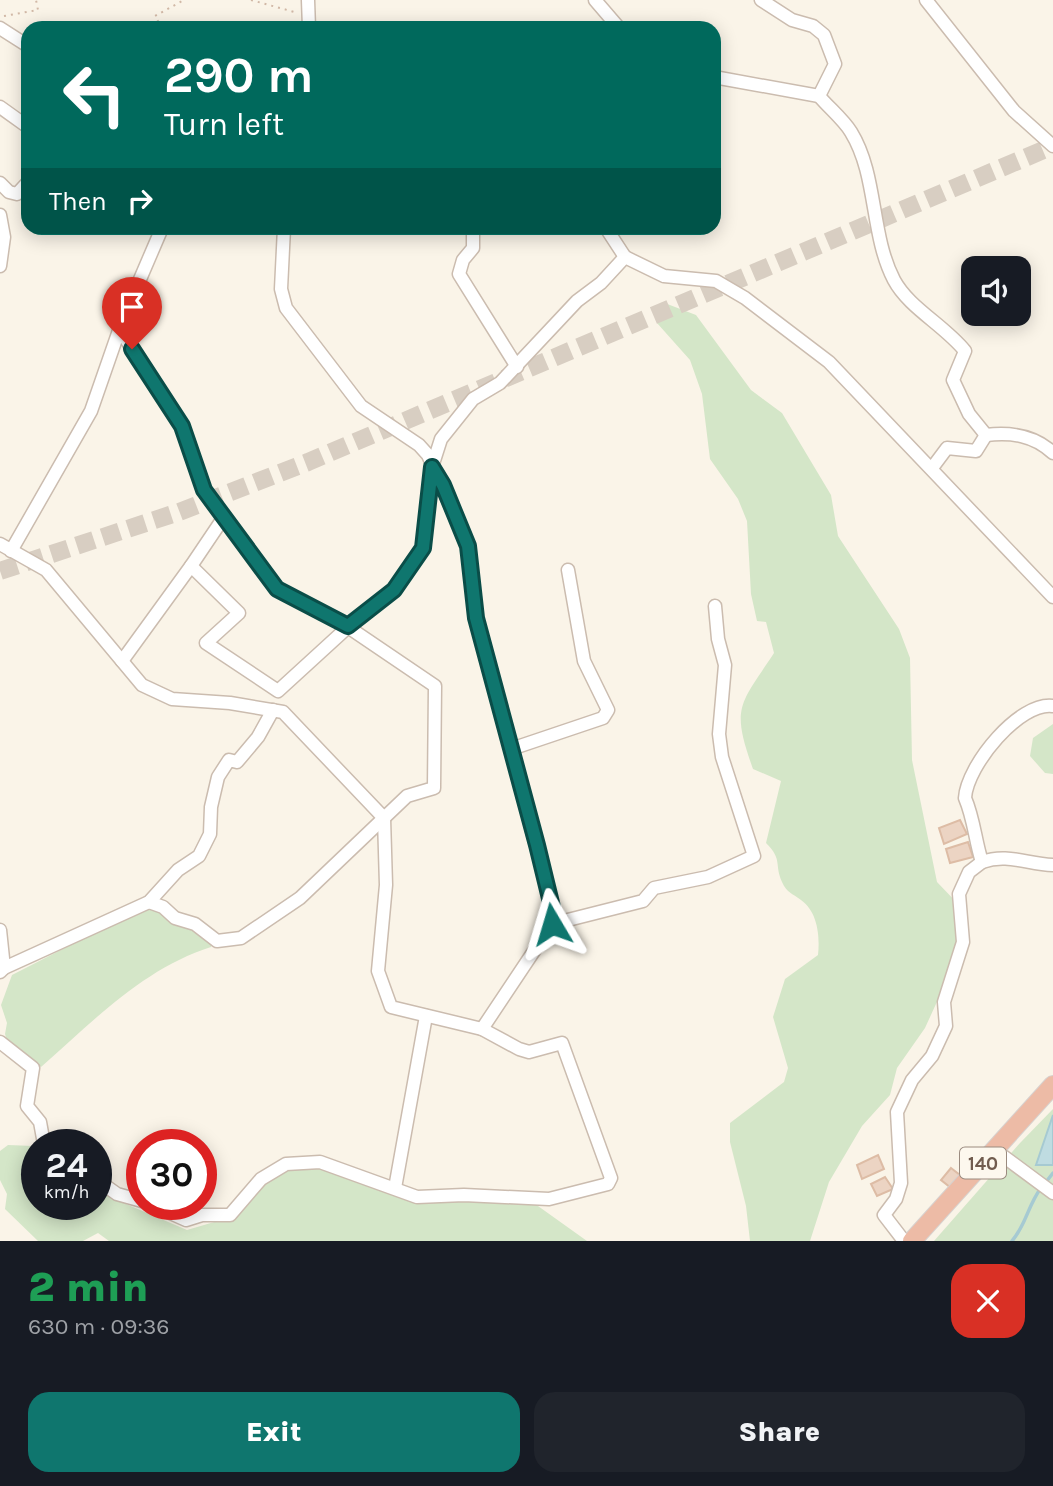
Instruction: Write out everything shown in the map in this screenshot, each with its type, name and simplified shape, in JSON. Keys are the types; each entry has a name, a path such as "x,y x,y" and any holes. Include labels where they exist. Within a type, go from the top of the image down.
{"highway":[{"name":"140","path":"912,1241 1053,1085"}],"street":[{"path":"308,0 309,21"},
{"path":"595,0 613,21"},
{"path":"761,0 792,20 813,26 824,35 835,64 819,96"},
{"path":"926,0 1014,111 1053,146"},
{"path":"0,28 21,42"},
{"path":"721,78 819,96 851,131 864,159 878,231 894,279 910,302 947,329 965,351 953,380 969,414 986,435"},
{"path":"0,107 21,122"},
{"path":"0,183 9,192 17,194 21,189"},
{"path":"0,215 4,237 0,266"},
{"path":"159,235 120,330 92,411 6,548 46,570 142,685 172,699 283,712 384,818 386,885 378,971 391,1007 482,1029 529,1052 562,1042 611,1178 608,1184 549,1199 464,1195 417,1197 320,1162 286,1164 261,1179 230,1214 217,1214"},
{"path":"284,235 281,289 286,308 361,406 419,445 428,455 468,546 476,618 553,911 552,924 482,1029"},
{"path":"473,235 473,248 463,260 459,274 517,367"},
{"path":"611,235 625,257 664,276 716,281 745,298 829,362 1053,597"},
{"path":"191,566 239,613 206,643 278,691 348,626 394,590 423,548 432,467 441,439 473,399 500,383 577,301 601,283 625,257"},
{"path":"120,330 182,426 204,490 277,589 348,626 435,685 434,788 407,796 300,898 241,938 217,941 195,924 175,918 163,907 149,902"},
{"path":"932,468 947,448 976,450 986,435 1003,433 1032,438 1053,453"},
{"path":"122,661 224,517"},
{"path":"511,749 603,718 608,710 584,661 568,570"},
{"path":"552,924 643,901 654,888 708,877 754,856 722,757 719,734 725,665 718,639 715,606"},
{"path":"978,865 973,817 965,797 978,762 1031,708 1042,704 1053,706"},
{"path":"0,930 2,970 149,902 178,870 199,856 210,834 211,807 218,776 229,760 237,762 258,737 273,710"},
{"path":"904,1241 884,1215 896,1199 901,1184 897,1112 912,1080 932,1056 946,1026 944,1002 963,942 959,894 978,865 995,858 1019,858 1033,864 1053,865"},
{"path":"395,1188 426,1016"},
{"path":"0,1042 33,1068 27,1106 40,1122 41,1129"},
{"path":"995,1150 1047,1187"},
{"path":"923,1241 939,1221 947,1203"}],"path":[{"path":"0,16 38,10 36,0"},
{"path":"158,21 155,16 184,0"},
{"path":"251,0 302,14"}],"green space":[{"path":"662,302 696,315 751,390 782,413 831,495 838,536 899,629 910,658 912,760 937,882 960,906 962,947 925,1028 897,1068 890,1095 862,1126 829,1182 810,1241 750,1241 746,1206 730,1142 730,1123 784,1082 788,1068 773,1017 785,979 818,955 819,940 811,911 784,886 776,858 766,843 781,781 753,769 742,732 742,708 746,697 774,653 766,622 757,621 751,594 747,521 738,499 710,459 702,394 690,360 657,323"},
{"path":"1053,724 1053,774 1045,773 1030,756 1033,738"},
{"path":"145,907 158,908 172,919 206,937 212,943 211,947 163,968 141,982 41,1067 7,1040 7,1023 1,1005 12,975"},
{"path":"1053,1109 1053,1241 934,1241 1020,1143"},
{"path":"8,1145 21,1146 21,1220 112,1220 112,1195 126,1204 126,1220 164,1220 187,1230 238,1215 265,1180 290,1167 321,1165 387,1188 531,1201 587,1241 109,1241 98,1233 83,1241 38,1241 5,1209 7,1194 0,1180 0,1151"}],"water":[{"path":"1053,1115 1053,1165 1036,1165"}],"building":[{"path":"960,820 967,834 944,844 939,828"},
{"path":"968,842 973,857 950,863 946,849"},
{"path":"878,1155 884,1169 862,1179 857,1165"},
{"path":"951,1168 965,1179 955,1191 941,1180"},
{"path":"885,1177 893,1189 877,1196 871,1184"}],"waterway":[{"path":"1046,1182 1053,1173"},
{"path":"1012,1241 1041,1188"}],"tunnel":[{"path":"0,571 179,512 308,462 1053,146"}],"route":[{"path":"132,349 182,426 204,490 277,589 348,626 394,590 423,548 432,467 443,485 468,546 476,618 537,845 553,911 552,924"}]}
